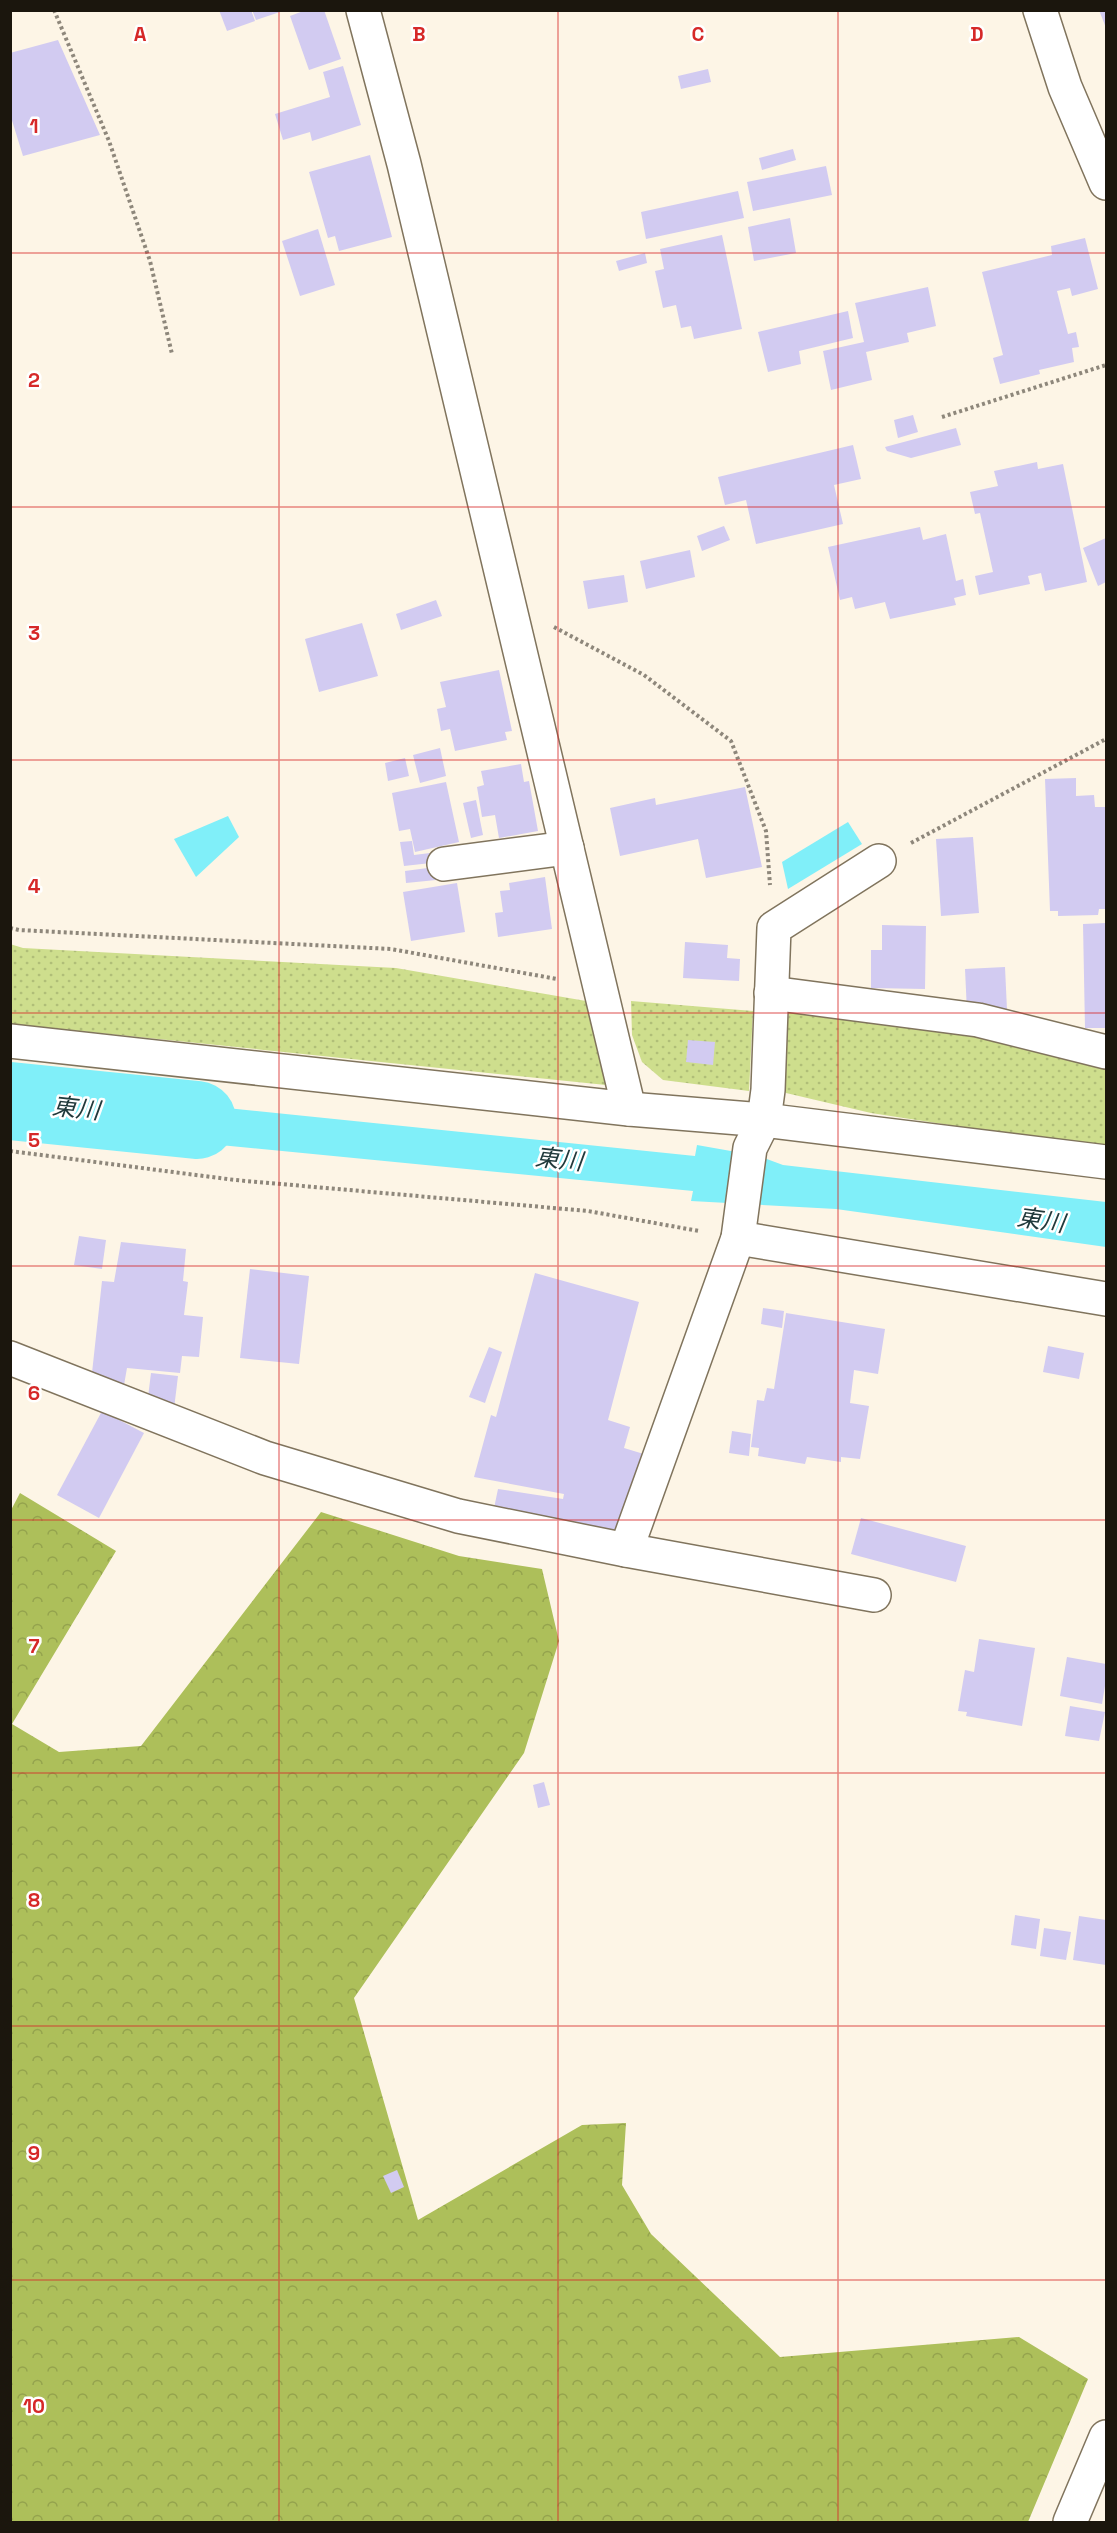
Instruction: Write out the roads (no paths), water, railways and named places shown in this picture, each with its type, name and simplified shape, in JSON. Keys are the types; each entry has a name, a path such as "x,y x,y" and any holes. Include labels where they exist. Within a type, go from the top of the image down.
{"street":[{"path":"363,10 407,175 628,1109"},
{"path":"1040,10 1065,87 1107,183"},
{"path":"444,864 567,848"},
{"path":"626,1550 740,1223 768,1090 774,927 879,861"},
{"path":"771,993 978,1020 1107,1052"},
{"path":"10,1041 628,1109 757,1134 1107,1162"},
{"path":"740,1223 1107,1299"},
{"path":"10,1358 265,1458 458,1516 626,1550 874,1595"},
{"path":"1070,2523 1107,2437"}],"water":[{"path":"228,816 239,837 196,877 174,839"},
{"path":"848,822 862,844 788,889 782,862"},
{"path":"11,1087 74,1093 71,1127 11,1121"},
{"path":"90,1094 695,1156 697,1145 759,1156 783,1165 1106,1202 1106,1247 836,1209 691,1201 693,1191 86,1132"}],"waterway":[{"name":"東川","path":"10,1101 197,1120"}]}
